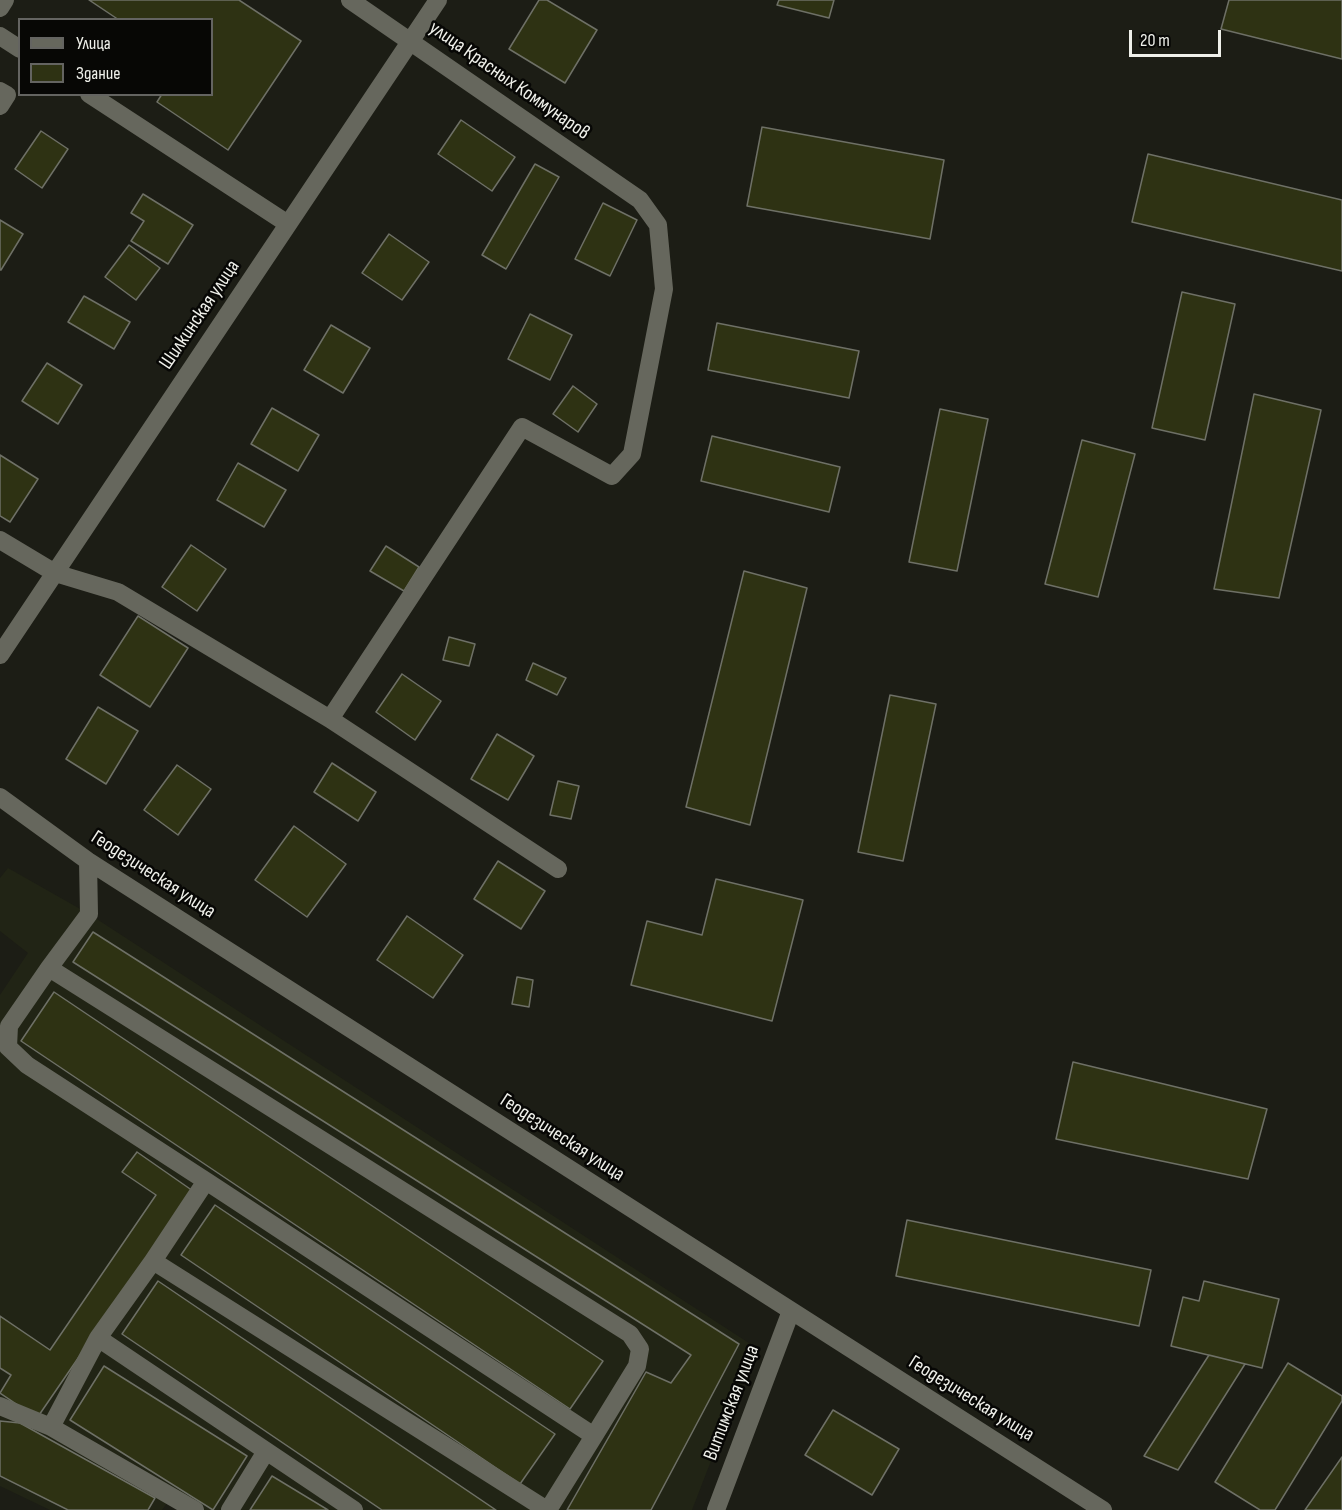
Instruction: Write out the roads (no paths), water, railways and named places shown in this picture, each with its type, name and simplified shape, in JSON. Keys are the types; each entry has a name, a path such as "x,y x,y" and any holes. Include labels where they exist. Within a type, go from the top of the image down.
{"street":[{"path":"0,8 5,0"},
{"name":"улица Красных Коммунаров","path":"330,719 522,427 612,476 633,454 664,289 658,225 640,200 350,0"},
{"name":"Шилкинская улица","path":"0,655 438,0"},
{"path":"0,36 18,48"},
{"path":"0,91 7,95 0,106"},
{"path":"92,96 288,224"},
{"path":"0,540 55,573 118,592 330,719 558,869"},
{"name":"Геодезическая улица","path":"0,797 88,861 1104,1510"},
{"path":"88,861 89,914 9,1026 8,1047 27,1065 594,1436"},
{"path":"49,968 630,1334 640,1349 637,1366 548,1510 153,1261"},
{"path":"51,1426 98,1338 206,1181"},
{"name":"Витимская улица","path":"716,1510 791,1311"},
{"path":"98,1338 265,1453 354,1510"},
{"path":"0,1406 51,1426 195,1510"},
{"path":"230,1510 265,1453"}]}
